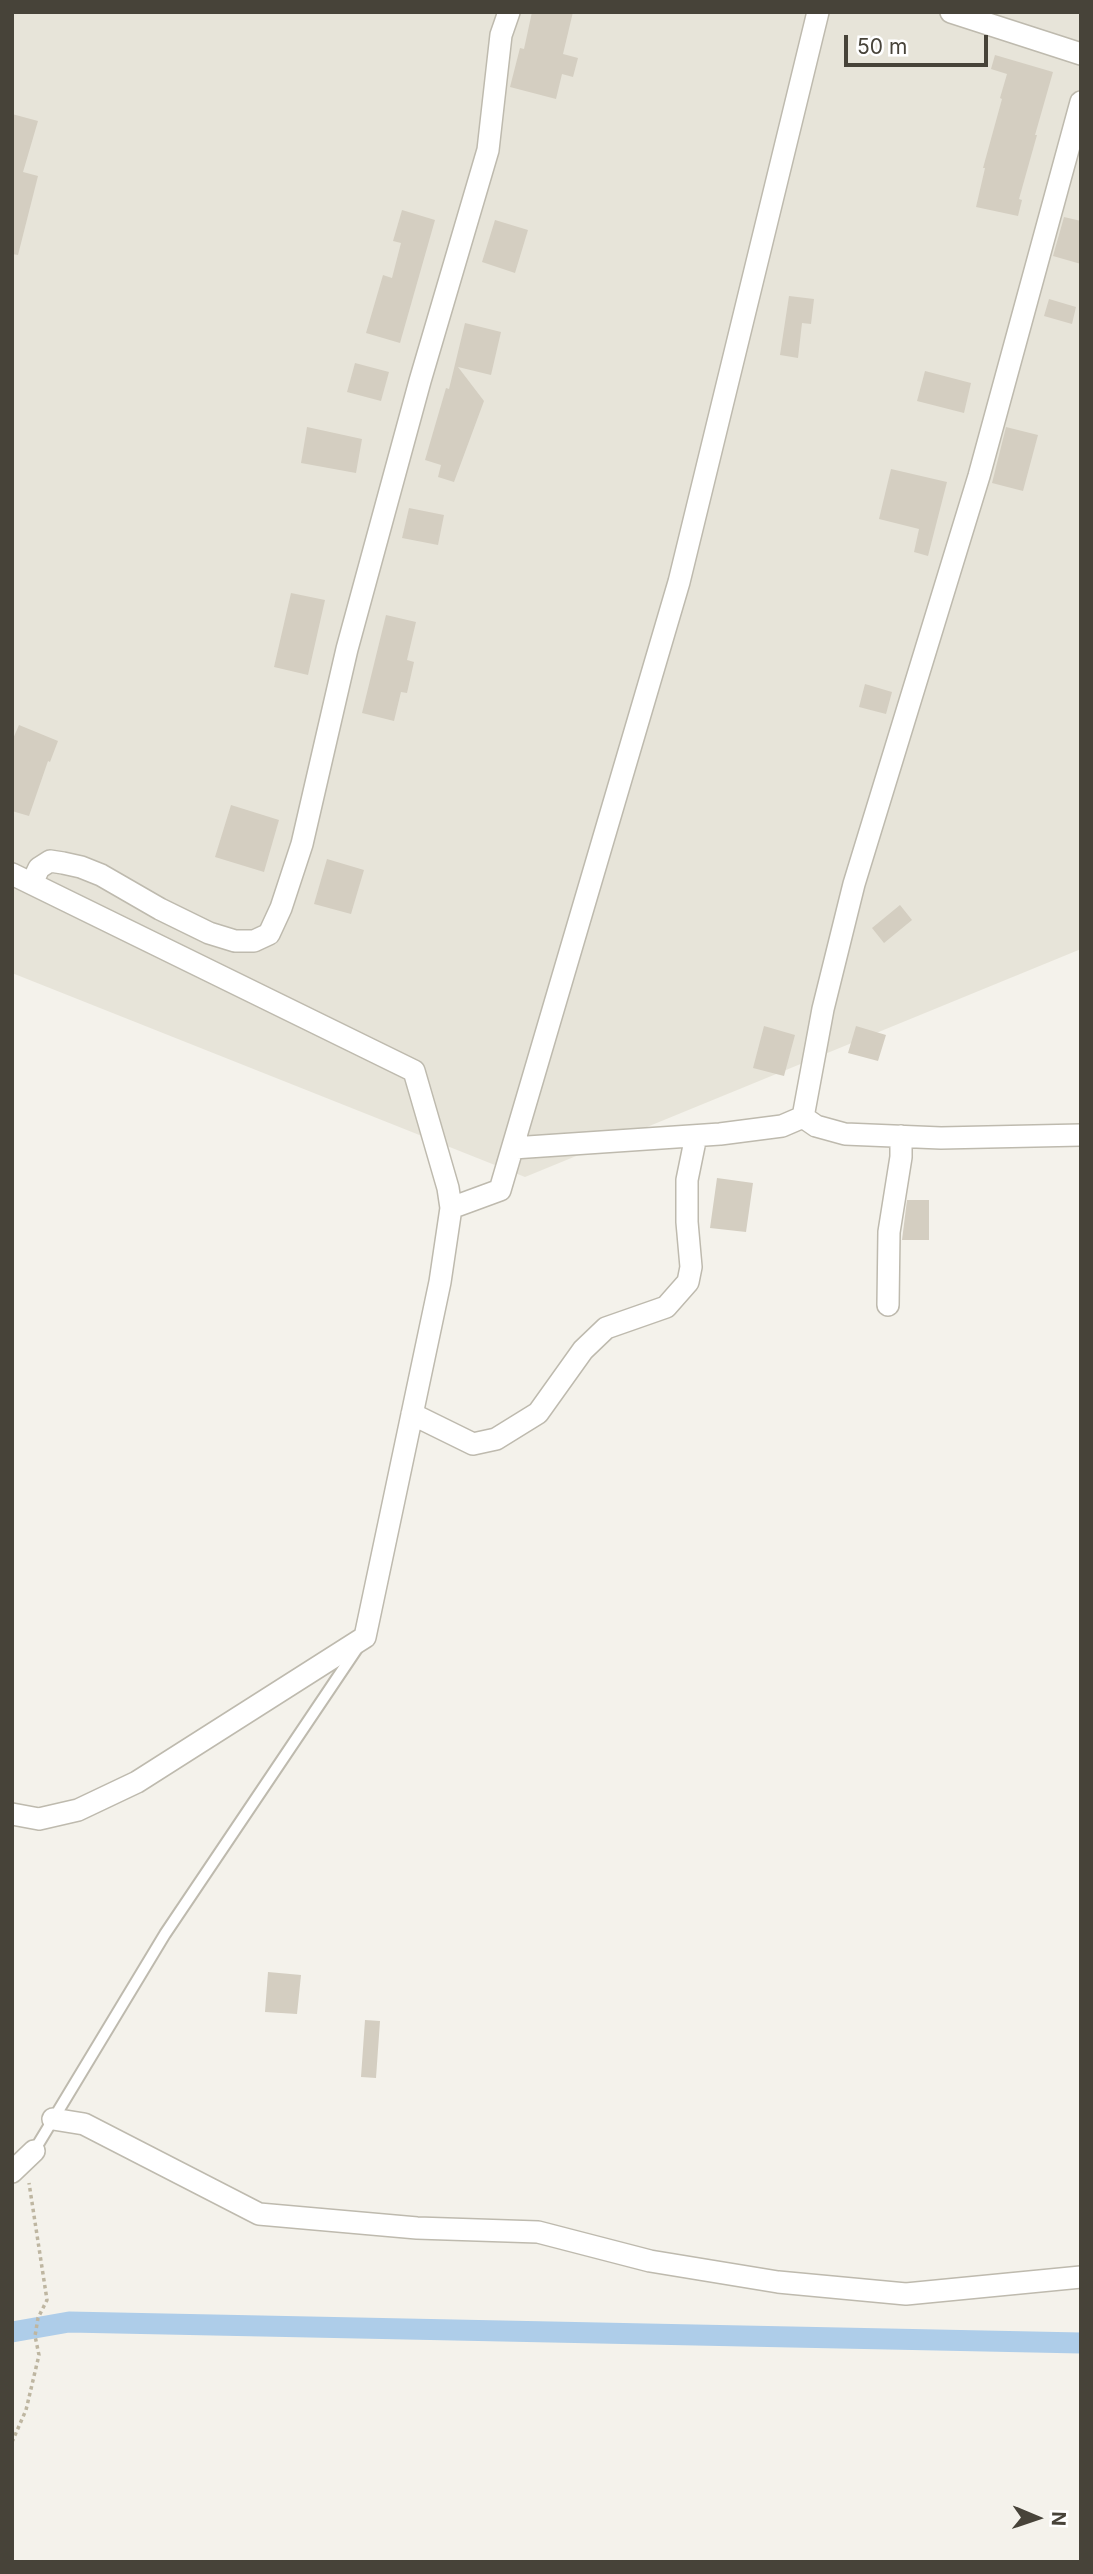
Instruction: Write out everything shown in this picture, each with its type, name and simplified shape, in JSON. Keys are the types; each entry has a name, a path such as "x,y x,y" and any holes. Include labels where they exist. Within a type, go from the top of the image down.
{"street":[{"path":"32,883 39,868 50,861 63,863 102,875 160,909 209,933 235,941 254,941 269,934 281,908 302,844 346,649 420,381 488,150 501,35 509,12"},
{"path":"451,1208 500,1190 679,582 818,12"},
{"path":"951,12 1081,54"},
{"path":"803,1117 823,1009 854,884 979,476 1081,102"},
{"path":"12,874 414,1072 448,1188 451,1208 440,1282 365,1637 137,1782 78,1810 39,1819 12,1814"},
{"path":"513,1147 696,1136 782,1126 803,1117"},
{"path":"803,1117 816,1126 845,1134 941,1138 1081,1135"},
{"path":"412,1415 473,1444 496,1439 538,1413 583,1349 606,1328 666,1307 688,1282 691,1268 687,1180 696,1136"},
{"path":"888,1305 888,1232 901,1157 901,1136"},
{"path":"52,2119 84,2124 259,2214 417,2228 538,2232 650,2261 778,2282 906,2294 1081,2277"},
{"path":"12,2172 33,2151"}],"lane":[{"path":"33,2151 165,1934 365,1637"}],"path":[{"path":"12,2442 26,2410 39,2355 35,2336 38,2318 47,2300 29,2173 33,2151"}],"shaded area":[{"path":"12,12 1081,12 1081,949 525,1177 12,973"}],"building":[{"path":"532,12 573,12 563,54 578,58 573,77 562,74 556,99 510,87 520,48 524,49"},
{"path":"995,55 1053,72 1019,199 1022,200 1018,216 976,207 1007,74 991,69"},
{"path":"12,114 38,121 23,172 38,176 18,255 12,254"},
{"path":"402,210 435,220 400,343 366,333 383,275 392,278 401,243 393,241"},
{"path":"1064,217 1081,221 1081,264 1053,256"},
{"path":"495,220 528,230 515,273 482,262"},
{"path":"789,296 814,299 811,324 802,323 798,358 780,355"},
{"path":"1049,299 1076,307 1072,324 1044,316"},
{"path":"465,323 501,332 491,375 458,367 484,401 454,482 438,477 441,465 425,460 446,388 449,389"},
{"path":"355,363 389,372 381,401 347,392"},
{"path":"925,371 971,383 964,413 917,401"},
{"path":"307,427 362,439 356,473 301,463"},
{"path":"1006,427 1038,435 1023,491 992,483"},
{"path":"891,469 947,482 928,556 914,552 919,529 879,519"},
{"path":"409,508 444,515 438,545 402,538"},
{"path":"291,593 325,600 308,675 274,667"},
{"path":"386,615 416,622 407,660 414,662 407,693 401,692 394,721 362,713"},
{"path":"865,684 892,692 886,714 859,707"},
{"path":"19,725 58,741 50,762 48,761 29,816 12,811 12,741"},
{"path":"231,805 279,820 264,872 215,857"},
{"path":"327,859 364,870 351,914 314,904"},
{"path":"900,905 912,920 884,943 872,928"},
{"path":"764,1026 795,1035 784,1076 753,1068"},
{"path":"856,1026 886,1035 878,1061 848,1053"},
{"path":"717,1178 753,1183 746,1232 710,1228"},
{"path":"907,1200 929,1200 929,1240 902,1240"},
{"path":"268,1972 301,1975 297,2014 265,2012"},
{"path":"365,2020 380,2021 376,2078 361,2077"}],"waterway":[{"path":"12,2332 69,2322 1081,2343"}]}
